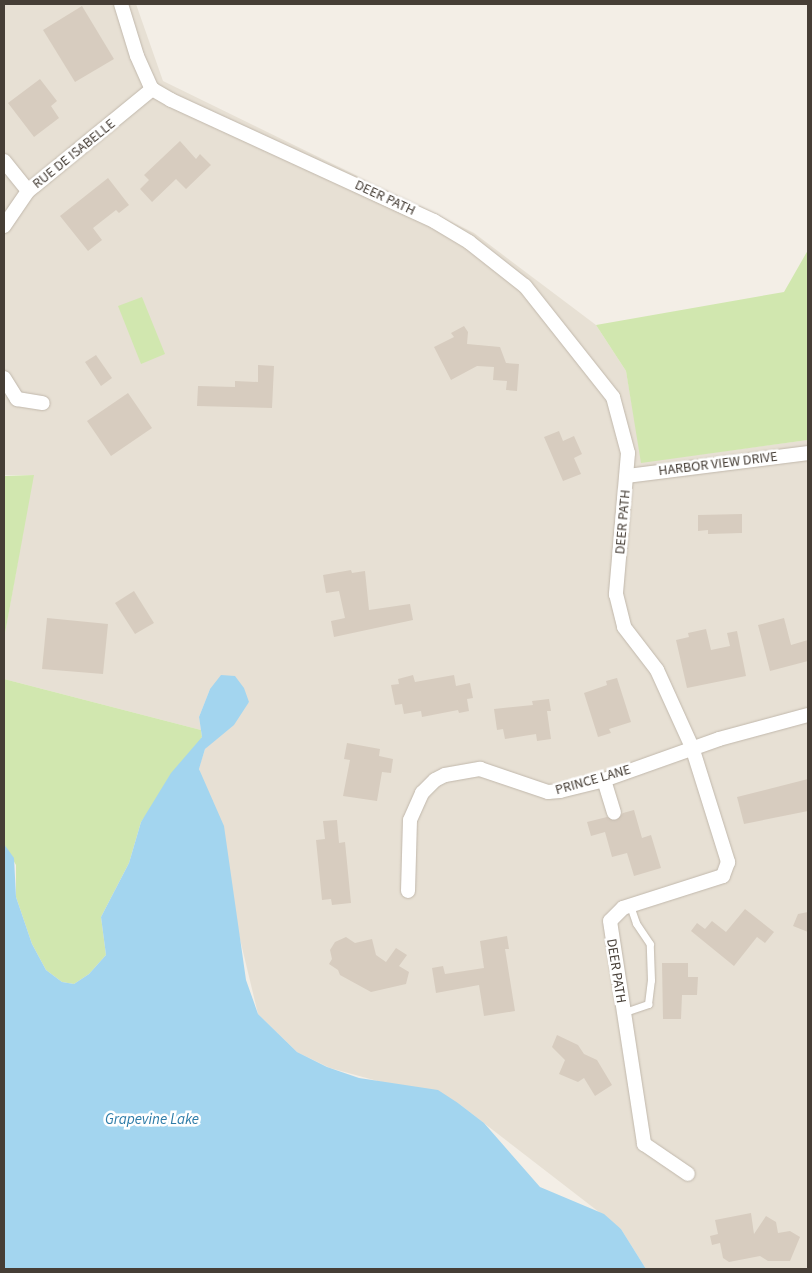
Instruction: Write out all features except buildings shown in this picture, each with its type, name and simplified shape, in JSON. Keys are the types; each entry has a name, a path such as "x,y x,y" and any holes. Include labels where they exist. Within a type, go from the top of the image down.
{"street":[{"path":"121,4 137,56 152,89"},
{"name":"RUE DE ISABELLE","path":"4,226 28,191 152,89"},
{"name":"DEER PATH","path":"152,89 171,100 434,221 508,270 550,314 613,397 628,453 616,594 624,627 657,670 692,747 728,862 723,876 630,906 613,915 609,930 644,1144 688,1174"},
{"path":"4,161 28,191"},
{"path":"4,378 17,400 43,403"},
{"name":"HARBOR VIEW DRIVE","path":"627,476 808,453"},
{"name":"PRINCE LANE","path":"408,891 410,820 416,802 435,779 457,771 480,769 548,792 604,780 692,747 808,716"},
{"path":"604,780 614,812"}],"lane":[{"path":"622,1013 648,1004 652,980 650,944 636,923 630,906"}],"shaded area":[{"path":"4,4 136,4 163,81 474,233 596,325 626,371 642,462 808,440 808,1269 646,1269 621,1229 458,1103 330,1068 297,1052 258,1014 199,768 205,749 249,702 210,689 199,717 201,730 4,679 4,639 33,475 4,475"}],"green space":[{"path":"808,250 808,440 641,463 626,371 596,325 784,292"},
{"path":"142,297 165,354 141,364 118,306"},
{"path":"34,475 4,639 4,476"},
{"path":"4,679 201,730 202,737 196,747 141,822 129,863 101,917 106,955 89,974 74,984 62,982 46,970 32,944 16,897 16,865 4,844"}],"water":[{"name":"Grapevine Lake","path":"221,675 235,676 244,688 249,702 234,725 205,749 199,769 224,826 246,980 258,1014 297,1052 327,1067 359,1078 438,1090 458,1103 484,1123 540,1187 604,1214 621,1229 646,1269 4,1269 4,844 14,858 16,897 32,944 46,970 62,982 74,984 89,974 106,955 101,917 129,863 141,822 171,773 202,737 199,717 210,689"}]}
